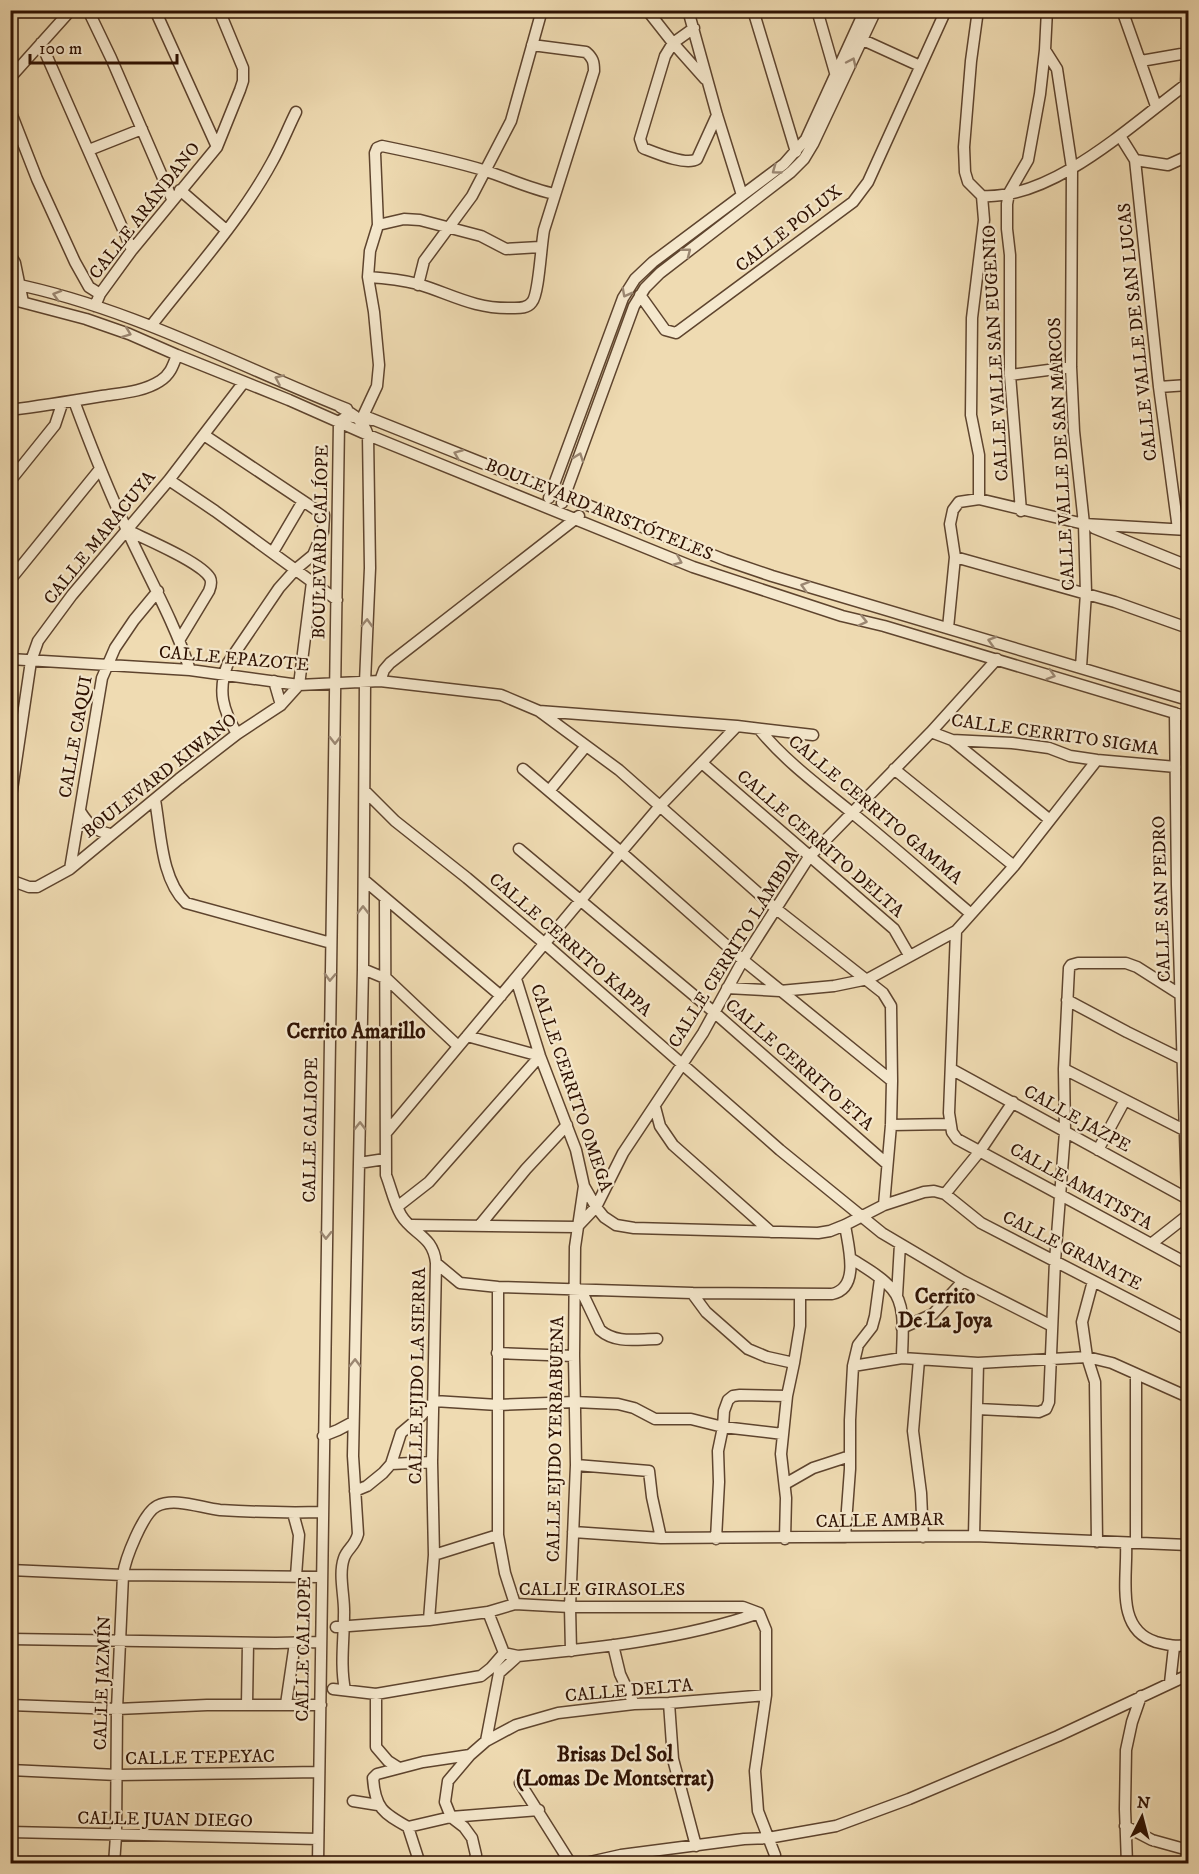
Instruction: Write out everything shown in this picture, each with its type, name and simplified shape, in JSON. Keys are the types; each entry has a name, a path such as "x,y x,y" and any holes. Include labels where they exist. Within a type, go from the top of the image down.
{"street":[{"path":"10,78 71,10"},
{"path":"88,10 172,200"},
{"path":"155,10 217,147"},
{"name":"CALLE ARÁNDANO","path":"95,306 100,294 132,250 217,147 243,81 243,68 219,10"},
{"path":"418,285 424,261 472,196 511,121 542,10"},
{"path":"647,10 673,44 707,81"},
{"path":"688,10 742,195"},
{"path":"753,10 796,152"},
{"path":"817,10 840,89"},
{"path":"546,507 623,298 635,279 652,262 784,164 796,152 806,139 865,10"},
{"path":"559,512 640,295 660,273 791,172 804,159 840,89 876,10"},
{"name":"CALLE POLUX","path":"640,295 665,330 676,333 854,202 868,182 946,10"},
{"path":"978,10 964,147 965,172 968,182 982,196 984,220 972,318 971,415 979,455 979,500"},
{"path":"1009,193 1028,160 1040,94 1047,10"},
{"path":"1122,10 1156,106"},
{"path":"982,196 996,197 1031,188 1072,168 1120,136 1187,84 1188,24"},
{"path":"694,28 673,44 661,66 640,139 643,148 694,162 717,115"},
{"path":"863,40 920,66"},
{"path":"41,43 132,250"},
{"path":"368,277 418,285 481,307 500,309 528,306 534,301 540,247 594,71 594,62 586,52 532,45"},
{"name":"CALLE VALLE DE SAN MARCOS","path":"1045,50 1057,69 1072,168 1071,367 1074,431 1084,524 1086,593 1082,667 1076,683"},
{"path":"1141,61 1187,53"},
{"path":"10,110 36,179 75,262 89,287 100,294"},
{"path":"150,326 226,230 272,162 296,112"},
{"path":"89,150 142,129"},
{"name":"CALLE VALLE DE SAN LUCAS","path":"1120,136 1135,160 1159,387 1183,529"},
{"path":"504,1653 481,1676 376,1694 339,1690 342,1676 340,1627 342,1569 344,1556 356,1543 358,1534 352,1456 363,969 365,682 370,568 368,435 363,423 377,386 379,365 368,277 370,251 378,225 375,153 377,148 382,146 415,152 484,171 535,190 555,194"},
{"path":"1135,160 1168,165 1188,156"},
{"path":"180,190 226,230"},
{"name":"CALLE VALLE SAN EUGENIO","path":"1009,193 1006,229 1010,255 1010,375 1021,511"},
{"path":"378,225 404,219 420,220 481,236 506,249 540,247"},
{"path":"10,254 15,284 23,302"},
{"path":"652,262 660,273"},
{"name":"BOULEVARD ARISTÓTELES","path":"15,284 95,306 150,326 263,372 364,417 706,553 772,576 1188,700"},
{"name":"BOULEVARD ARISTÓTELES","path":"10,300 96,322 129,334 368,435 693,567 777,596 1188,717"},
{"path":"10,410 132,392 160,382 171,372 177,355"},
{"path":"1010,375 1071,367"},
{"name":"CALLE MARACUYA","path":"10,803 31,661 38,641 72,595 169,480 244,382"},
{"path":"1159,387 1188,385"},
{"path":"289,400 292,406 332,425 339,440"},
{"path":"74,401 127,530 180,639 190,670"},
{"path":"10,481 55,425 62,404"},
{"name":"BOULEVARD CALÍOPE","path":"335,682 339,422 343,417 364,417"},
{"path":"204,435 283,489 320,512 338,520"},
{"path":"10,580 100,469"},
{"path":"169,480 273,552 337,600"},
{"path":"948,628 955,557 950,524 956,504 964,500 979,500 1084,524 1183,529"},
{"path":"273,552 303,501"},
{"path":"380,681 384,670 390,663 589,507"},
{"path":"237,734 225,714 223,702 224,674 228,663 279,588 313,555 322,532 320,512"},
{"path":"1084,524 1188,566"},
{"path":"127,530 193,562 210,578 212,584 209,591 180,639"},
{"path":"955,557 1086,593 1188,628"},
{"path":"299,685 312,582"},
{"name":"CALLE CAQUI","path":"70,869 100,689 106,666 134,620 158,591"},
{"name":"CALLE EPAZOTE","path":"10,659 190,670 299,685 380,681 501,695 538,711 737,726 813,735"},
{"name":"CALLE CERRITO LAMBDA","path":"577,1227 596,1207 623,1153 715,1013 743,960 809,857 931,732 997,659"},
{"path":"274,681 281,705"},
{"name":"CALLE CALIOPE","path":"318,1863 335,682"},
{"name":"BOULEVARD KIWANO","path":"10,880 29,887 37,887 70,869 110,834 237,734 281,705 299,685"},
{"path":"538,711 619,770 775,908 883,993 891,1006 892,1081 891,1125 884,1204"},
{"name":"CALLE SAN PEDRO","path":"1175,713 1176,806 1185,995 1184,1060 1188,1227"},
{"path":"386,1133 660,806 737,726"},
{"name":"CALLE CERRITO GAMMA","path":"759,729 768,741 818,786 971,914"},
{"name":"CALLE CERRITO SIGMA","path":"931,732 952,740 1012,743 1048,748 1070,756 1097,760 1176,767"},
{"path":"952,740 1050,820"},
{"path":"549,791 586,746"},
{"path":"727,988 780,991 834,986 868,979 956,930 1014,866 1097,760"},
{"name":"CALLE CERRITO DELTA","path":"702,763 894,929 909,955"},
{"path":"523,769 743,960 892,1081"},
{"path":"894,769 1014,866"},
{"name":"CALLE CERRITO KAPPA","path":"365,791 395,821 544,943 780,1150 862,1217 900,1244 963,1281 1052,1326"},
{"path":"155,800 170,879 177,895 186,903 331,943"},
{"path":"1176,806 1188,806"},
{"path":"80,811 93,828 110,834"},
{"name":"CALLE CERRITO ETA","path":"519,849 715,1013 887,1164"},
{"path":"364,880 501,996"},
{"name":"CALLE EJIDO LA SIERRA","path":"385,898 386,1175 397,1207 404,1219 429,1242 436,1263 432,1461 434,1555 429,1620"},
{"path":"891,1125 949,1124 956,930"},
{"path":"978,1409 1043,1412 1049,1402 1055,1261 1065,1132 1064,1069 1068,973 1071,964 1126,963 1185,995"},
{"path":"363,969 387,979 458,1046"},
{"name":"CALLE CERRITO OMEGA","path":"516,979 540,1056 576,1150 584,1186 596,1207"},
{"path":"1067,1000 1184,1060"},
{"path":"397,1207 429,1182 540,1056 467,1036"},
{"name":"CALLE JAZPE","path":"951,1069 1188,1199"},
{"path":"1064,1069 1187,1131"},
{"path":"1098,1150 1125,1100"},
{"path":"596,1207 604,1217 616,1225 634,1228 818,1233 830,1231 884,1204 924,1192 934,1191 945,1194 980,1151 1013,1102"},
{"path":"655,1107 660,1126 673,1145 771,1232"},
{"name":"CALLE AMATISTA","path":"949,1124 957,1139 1188,1264"},
{"path":"480,1225 526,1169 567,1125"},
{"path":"359,1163 385,1159"},
{"name":"CALLE EJIDO YERBABUENA","path":"571,1651 570,1607 576,1465 574,1356 578,1290 575,1247 584,1186"},
{"name":"CALLE GRANATE","path":"945,1194 981,1223 1188,1330"},
{"path":"1151,1244 1188,1215"},
{"path":"436,1263 460,1283 498,1287 692,1293 832,1294 839,1292 849,1281 850,1258 845,1225"},
{"path":"412,1226 577,1227"},
{"path":"900,1244 897,1296 902,1328 902,1358"},
{"path":"850,1258 893,1289 897,1296"},
{"path":"845,1537 853,1366 858,1345 872,1327 880,1279"},
{"path":"902,1328 933,1314 963,1281"},
{"path":"1093,1281 1082,1322 1087,1357 1095,1382 1097,1542"},
{"path":"498,1287 498,1535 505,1573 515,1604"},
{"path":"578,1290 600,1330 605,1334 620,1340 657,1338"},
{"path":"692,1293 706,1312 748,1349 767,1357 795,1363"},
{"path":"785,1539 785,1484 781,1454 787,1396 795,1363 800,1326 800,1295"},
{"path":"497,1353 574,1356"},
{"path":"853,1366 902,1358 978,1363 1087,1357 1103,1360 1188,1397"},
{"path":"919,1360 913,1431 921,1493 923,1537"},
{"path":"974,1536 978,1363"},
{"path":"1136,1374 1131,1543 1126,1598 1129,1618 1140,1634 1150,1640 1174,1647 1188,1645"},
{"path":"716,1539 718,1450 724,1410 728,1400 734,1396 787,1396"},
{"path":"355,1491 376,1480 391,1464 401,1433 435,1401 498,1405 575,1402 628,1406 655,1419 691,1419 723,1427 783,1434"},
{"path":"323,1436 353,1422"},
{"path":"785,1484 813,1468 850,1456"},
{"path":"391,1464 432,1461"},
{"path":"576,1465 649,1471 661,1538"},
{"name":"CALLE JAZMÍN","path":"114,1863 117,1709 123,1575 126,1557 143,1521 151,1509 164,1503 211,1509 293,1513"},
{"path":"296,1576 299,1535 293,1513 322,1512"},
{"name":"CALLE AMBAR","path":"573,1532 716,1539 974,1536 1188,1545"},
{"path":"434,1555 498,1535"},
{"path":"10,1570 123,1575 321,1577"},
{"name":"CALLE GIRASOLES","path":"340,1627 429,1620 488,1612 515,1604 570,1607 743,1607 759,1613"},
{"path":"488,1612 504,1653"},
{"path":"504,1653 518,1656 613,1645 719,1626 759,1613 766,1630 766,1695 755,1771 758,1811 775,1855 775,1863"},
{"path":"10,1639 321,1642"},
{"path":"248,1643 248,1705"},
{"path":"286,1704 295,1643"},
{"path":"613,1645 620,1674 634,1704"},
{"path":"1170,1683 1174,1647"},
{"path":"486,1741 499,1673 518,1656"},
{"path":"581,1863 621,1855 768,1838 836,1826 909,1799 1058,1736 1188,1674"},
{"path":"376,1694 376,1747 388,1761 399,1768"},
{"name":"CALLE DELTA","path":"451,1817 445,1802 448,1782 470,1755 486,1741 516,1725 558,1713 634,1704 766,1695"},
{"path":"1127,1863 1126,1750 1141,1696"},
{"path":"669,1703 673,1759 696,1846"},
{"path":"10,1705 117,1709 321,1705"},
{"path":"420,1863 408,1827 384,1813 378,1805 374,1797 373,1778 377,1774 423,1762 470,1755"},
{"name":"CALLE TEPEYAC","path":"10,1770 117,1775 319,1772"},
{"path":"520,1783 571,1863"},
{"path":"353,1801 378,1805"},
{"path":"408,1827 451,1817 539,1810"},
{"path":"451,1817 464,1827 472,1838 476,1855 473,1863"},
{"path":"1125,1826 1152,1840 1188,1850"},
{"name":"CALLE JUAN DIEGO","path":"10,1832 318,1839"}],"district":[{"name":"Cerrito Amarillo","path":"356,1032"},
{"name":"Cerrito De La Joya","path":"945,1309"},
{"name":"Brisas Del Sol (Lomas De Montserrat)","path":"615,1767"}]}
